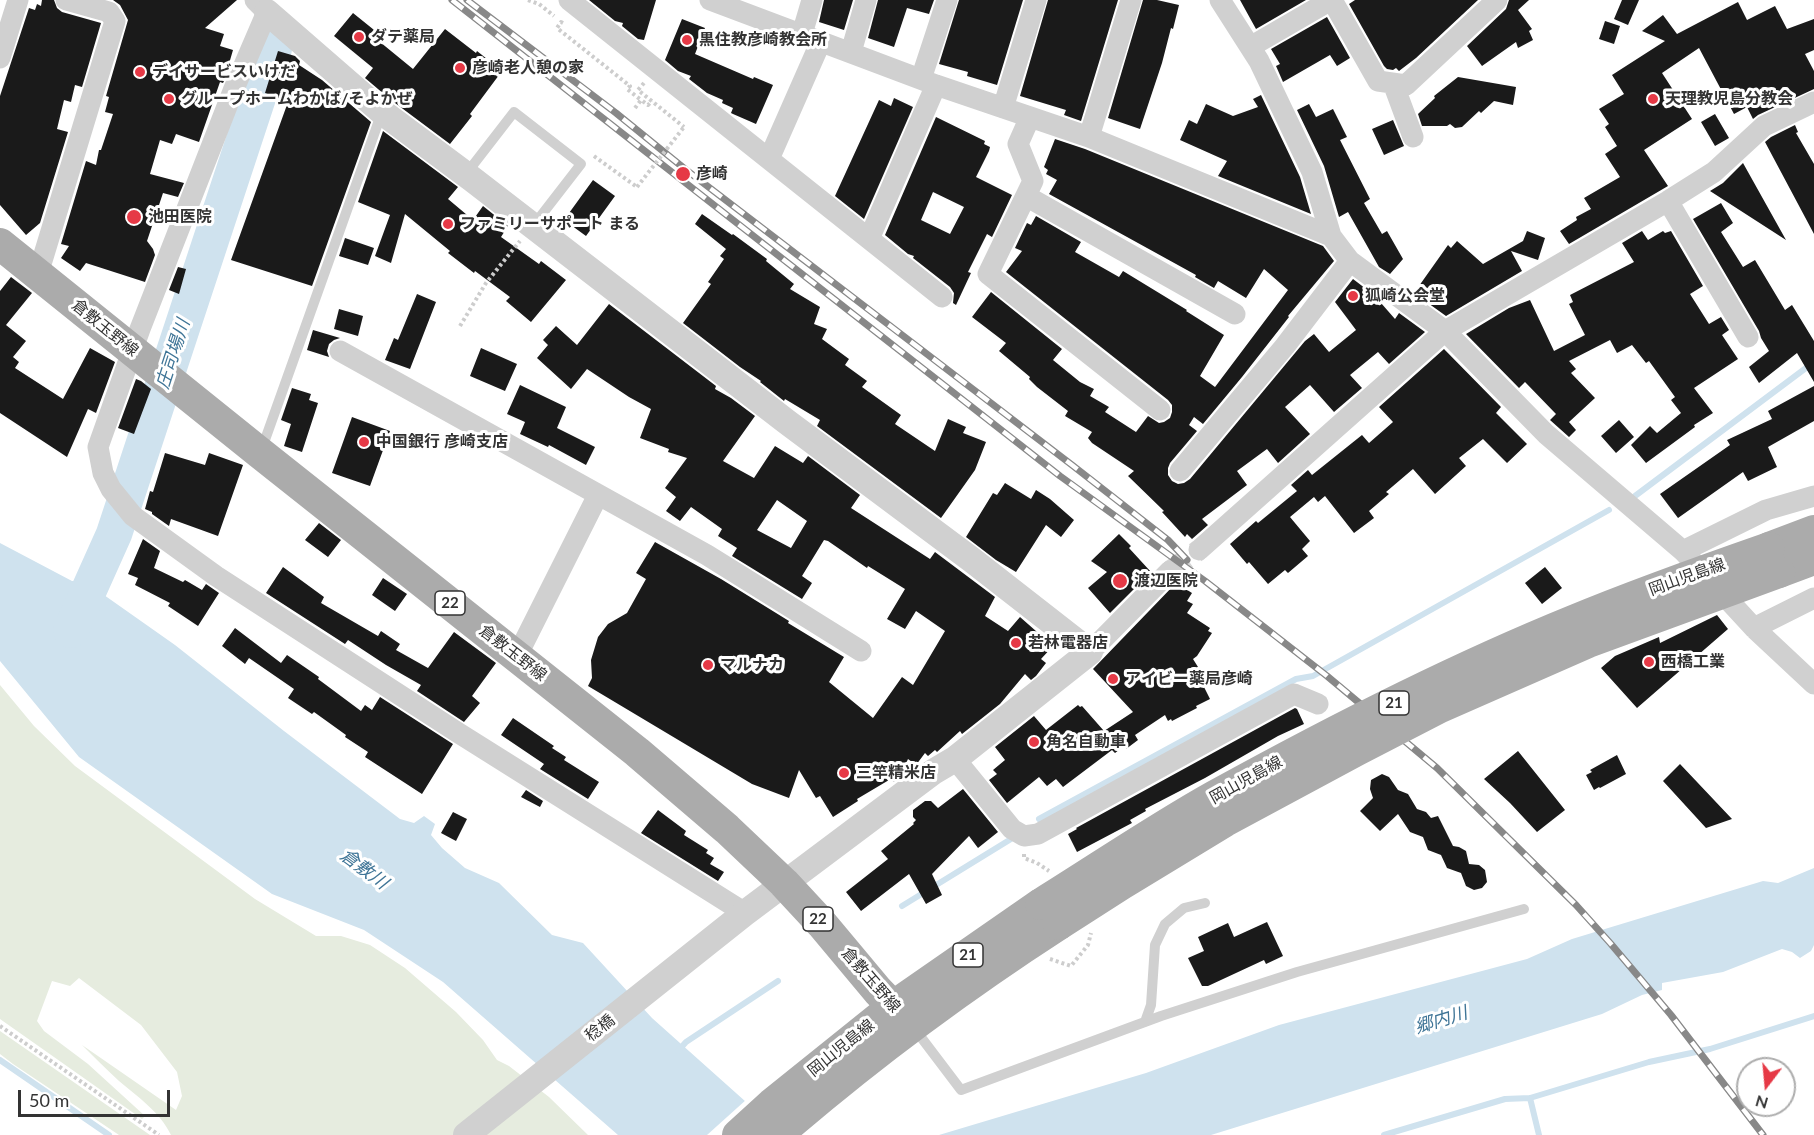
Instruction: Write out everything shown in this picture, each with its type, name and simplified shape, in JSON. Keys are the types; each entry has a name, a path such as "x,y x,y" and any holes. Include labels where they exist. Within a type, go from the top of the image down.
{"main road":[{"name":"倉敷玉野線","path":"0,244 637,752 691,798 784,883 878,991 903,1016"},
{"name":"岡山児島線","path":"1774,560 1814,531"},
{"name":"岡山児島線","path":"777,1135 878,1036 903,1016 1213,797 1347,726 1520,643 1574,620 1681,579 1774,560 1814,559"},
{"name":"岡山児島線","path":"738,1135 772,1104 878,1036"}],"street":[{"path":"0,58 18,0"},
{"path":"38,273 115,21 109,12 66,0"},
{"path":"569,0 942,297"},
{"path":"768,159 812,37 812,0"},
{"path":"851,52 866,0"},
{"path":"869,239 929,82 947,0"},
{"path":"1003,108 1036,0"},
{"path":"1089,137 1131,0"},
{"path":"1220,0 1259,61 1312,172 1331,236 1350,261 1445,331 1546,434 1683,550 1754,628 1814,684"},
{"path":"1250,47 1331,0 1378,81 1406,85 1497,0"},
{"path":"716,1 929,82 1089,137 1331,236"},
{"path":"740,917 216,576 133,516 111,489 104,473 98,447 153,367 233,91 261,6 382,112 466,174 777,415 1090,651 1170,572"},
{"path":"1393,83 1413,137"},
{"path":"1199,550 1445,331 1714,172 1764,126 1811,110"},
{"path":"1030,117 1017,144 1033,181 988,274 1160,410"},
{"path":"1026,196 1235,314"},
{"path":"1668,201 1748,337"},
{"path":"1180,471 1285,346 1350,261"},
{"path":"340,351 707,555 861,651"},
{"path":"517,656 598,495"},
{"path":"1683,550 1766,510 1814,496"},
{"path":"1754,628 1814,598"},
{"name":"稔橋","path":"466,1135 740,917 933,772 955,759 1090,651"},
{"path":"955,759 1012,829 1024,836 1038,834 1294,694 1318,704"}],"lane":[{"path":"260,453 382,112"},
{"path":"466,174 514,112 581,164 533,226"},
{"path":"1145,1023 1151,1005 1155,945 1165,924 1184,908 1205,903"},
{"path":"903,1016 961,1090 1145,1023 1297,972 1524,909"}],"path":[{"path":"528,0 540,2 556,18"},
{"path":"570,29 561,22 556,28 630,86 627,89 641,100 648,105 652,101"},
{"path":"609,166 637,187 684,127 638,90 642,85 633,78"},
{"path":"635,108 641,100"},
{"path":"460,326 486,283 533,226"},
{"path":"0,1026 159,1135"}],"shaded area":[{"path":"0,685 34,726 75,766 255,899 316,936 341,936 370,945 405,968 456,1012 483,1040 497,1060 509,1066 549,1097 588,1135 171,1135 155,1112 82,1045 176,1110 182,1096 177,1072 141,1025 79,978 70,986 52,981 37,1021 44,1031 88,1064 145,1116 142,1119 0,1019"},
{"path":"0,1031 150,1135 119,1135 13,1064 0,1054"}],"water":[{"name":"倉敷川","path":"0,543 72,581 94,585 104,595 175,645 400,819 414,823 424,816 435,824 431,835 442,848 465,868 499,883 552,935 583,943 652,1018 783,1135 618,1135 443,982 364,930 272,894 79,757 0,661"},
{"name":"郷内川","path":"1814,868 1814,945 1811,951 1800,958 1782,949 1723,972 1662,983 1662,990 1642,995 1602,1014 1211,1135 939,1135 1146,1073 1279,1025 1527,959 1572,939 1763,881 1778,883"}],"pier":[{"path":"747,1099 786,1135 707,1135"}],"building":[{"path":"42,0 54,0 57,8 62,12 101,23 82,87 75,85 71,102 64,100 57,129 68,132 40,223 26,235 0,205 0,96 29,8 35,10 37,4 41,6"},
{"path":"113,0 237,0 205,28 224,34 220,46 233,50 224,81 220,82 199,142 176,134 172,144 160,140 150,174 184,183 178,197 163,193 147,241 155,255 145,282 86,263 80,271 61,258 69,246 61,244 86,161 96,165 99,150 101,150 113,114 105,112 109,97 106,96 128,20 120,5"},
{"path":"589,0 656,0 644,40 638,39 622,26 623,23 615,21"},
{"path":"824,0 853,0 844,30 819,22"},
{"path":"878,0 934,0 929,14 907,8 894,47 868,38"},
{"path":"959,0 1023,0 997,85 967,76 968,72 939,64"},
{"path":"1048,0 1118,0 1081,121 1064,115 1066,110 1020,96"},
{"path":"1143,0 1157,0 1179,5 1140,129 1108,118"},
{"path":"1240,0 1306,0 1256,29"},
{"path":"1355,0 1478,0 1399,71 1396,68 1387,69 1384,66 1349,4"},
{"path":"1509,0 1529,0 1518,10 1532,29 1529,31 1533,40 1518,48 1516,42 1482,66 1467,46 1506,9"},
{"path":"1622,0 1639,0 1628,25 1614,19"},
{"path":"1738,2 1747,20 1775,6 1787,29 1814,19 1814,50 1805,54 1814,71 1814,89 1753,119 1747,107 1734,114 1699,48 1662,73 1692,119 1644,150 1668,186 1569,244 1560,231 1577,220 1576,217 1591,209 1584,198 1620,177 1605,154 1617,146 1605,127 1609,124 1599,109 1624,94 1612,75 1665,41 1642,31 1663,15 1677,34"},
{"path":"353,13 384,38 380,42 413,69 445,29 502,71 450,144 365,78 373,68 334,36"},
{"path":"1327,17 1350,58 1337,66 1330,55 1283,82 1276,66 1280,64 1271,49"},
{"path":"682,19 705,28 695,54 753,79 754,77 773,85 756,124 731,113 733,108 722,103 723,100 707,93 689,79 691,76 678,71 665,60"},
{"path":"1605,21 1620,26 1614,44 1599,39"},
{"path":"278,51 295,56 300,61 299,65 322,80 371,122 312,286 231,260 288,102 265,93"},
{"path":"1458,77 1516,87 1513,105 1494,101 1462,127 1455,128 1450,124 1422,126 1418,114 1435,98 1434,96"},
{"path":"1261,95 1300,177 1311,214 1218,176 1227,161 1180,140 1189,120 1197,124 1206,104 1233,116 1258,107 1253,99"},
{"path":"894,98 913,107 864,219 835,196 879,100 891,106"},
{"path":"1309,104 1316,117 1333,109 1347,137 1340,140 1370,199 1364,203 1382,234 1387,231 1403,259 1390,274 1379,267 1348,212 1339,217 1324,166 1297,110"},
{"path":"1715,114 1729,138 1715,146 1701,122"},
{"path":"936,117 985,141 984,144 990,147 989,151 976,177 1012,195 992,237 987,234 968,272 971,273 956,305 953,303 954,293 950,287 885,235","holes":["933,192 964,207 950,234 921,220"]},
{"path":"1393,120 1404,146 1384,155 1372,129"},
{"path":"1795,125 1798,132 1796,133 1814,164 1814,234 1765,142"},
{"path":"383,131 458,187 448,199 473,220 483,206 508,226 501,237 539,264 541,261 566,280 531,322 506,301 510,297 448,253 450,251 405,214 391,263 375,256 390,215 358,202"},
{"path":"1055,139 1085,149 1323,246 1334,261 1203,424 1194,417 1189,425 1197,431 1168,468 1168,475 1172,481 1178,484 1190,479 1305,341 1314,334 1329,352 1356,330 1335,302 1353,279 1374,295 1395,319 1399,313 1425,332 1389,364 1378,352 1350,375 1362,388 1334,412 1310,385 1285,407 1310,434 1278,463 1267,449 1237,471 1247,485 1202,519 1208,525 1192,539 1187,534 1185,537 1162,512 1164,511 1128,476 1134,471 1092,443 1088,438 1092,432 1065,416 1068,411 1037,387 1029,379 1030,377 999,351 1006,343 972,317 991,292 1062,349 1053,360 1080,382 1094,389 1090,396 1109,407 1105,412 1136,432 1148,416 1159,423 1170,418 1172,405 1006,272 1022,251 1015,248 1027,223 1031,225 1036,216 1081,242 1075,252 1119,277 1123,271 1224,335 1200,376 1215,387 1288,290 1264,269 1246,298 1218,281 1214,288 1195,277 1196,275 1049,194 1057,180 1046,174 1048,170 1044,167"},
{"path":"1743,163 1786,240 1710,191 1723,183"},
{"path":"593,180 615,196 586,236 564,220"},
{"path":"1721,203 1733,223 1721,232 1743,267 1755,260 1785,310 1792,305 1814,341 1814,382 1797,353 1759,383 1749,367 1769,351 1693,219"},
{"path":"702,214 767,259 766,261 794,284 790,289 820,307 814,324 827,329 822,339 849,359 845,365 867,381 862,387 901,415 895,424 935,451 948,419 966,427 963,433 986,442 975,470 941,518 817,426 820,420 785,399 784,401 683,323 711,284 708,282 724,259 720,256 726,249 695,224"},
{"path":"1527,231 1545,238 1538,260 1511,251 1522,271 1446,316 1414,293 1448,245 1451,248 1457,241 1483,264 1523,241"},
{"path":"1642,231 1648,240 1663,231 1665,233 1671,231 1703,286 1690,294 1709,324 1721,317 1729,330 1722,335 1738,359 1694,388 1713,413 1646,463 1631,445 1650,426 1657,433 1681,413 1671,400 1675,397 1649,361 1646,363 1632,345 1617,353 1610,340 1569,361 1576,369 1571,373 1595,398 1569,422 1576,430 1569,437 1550,420 1556,414 1525,382 1519,388 1466,334 1509,308 1530,300 1554,351 1585,335 1569,304 1573,302 1570,295 1634,262 1622,243"},
{"path":"345,238 374,248 368,265 339,256"},
{"path":"178,267 186,269 179,294 169,290"},
{"path":"11,277 32,293 6,325 26,341 13,357 19,362 15,368 63,399 90,348 115,362 96,413 88,409 67,457 0,413 0,291"},
{"path":"417,294 436,302 410,369 385,360 394,338 398,340"},
{"path":"609,304 716,386 715,389 755,416 723,461 754,478 775,446 803,463 808,456 860,495 851,508 930,559 935,552 995,597 985,616 1008,631 1020,617 1053,646 1041,659 1046,663 1031,680 1025,674 1000,704 962,734 960,731 937,752 935,750 928,756 925,753 916,765 908,759 899,779 894,782 889,780 833,817 820,796 816,798 799,770 789,798 752,784 588,686 592,678 591,660 598,637 608,624 627,613 646,579 636,573 655,542 721,579 844,657 829,682 873,718 902,677 913,685 945,631 916,611 905,629 887,619 905,589 868,566 867,568 828,541 824,540 802,576 812,583 802,599 732,556 737,548 718,536 722,529 691,507 680,521 666,511 676,497 665,488 687,458 668,452 669,449 640,438 651,409 587,369 571,389 537,358 548,345 543,340 556,326 577,345","holes":["777,500 807,521 791,548 757,530"]},
{"path":"339,309 363,316 358,336 334,329"},
{"path":"313,330 340,338 329,344 327,351 329,357 307,350"},
{"path":"481,348 517,364 505,391 470,376"},
{"path":"1444,349 1501,407 1496,413 1527,444 1507,463 1483,439 1459,458 1466,466 1435,494 1413,469 1386,492 1389,494 1369,511 1374,518 1354,533 1325,496 1318,502 1314,497 1290,517 1310,541 1302,549 1308,556 1288,573 1285,570 1268,584 1230,544 1256,521 1258,523 1297,491 1291,485 1308,470 1312,475 1362,435 1369,443 1393,422 1379,407"},
{"path":"136,379 151,389 134,434 118,428"},
{"path":"520,385 566,407 557,428 595,447 586,465 549,445 548,447 520,434 525,422 507,414"},
{"path":"1814,386 1814,421 1768,447 1777,467 1748,481 1743,472 1678,518 1660,494 1730,445 1727,440 1772,419 1768,411"},
{"path":"292,388 311,394 309,400 318,403 302,452 284,446 291,424 281,420"},
{"name":"中国銀行 彦崎支店","path":"352,417 390,431 370,486 332,473"},
{"path":"1619,420 1634,437 1616,453 1601,436"},
{"path":"165,453 205,465 209,453 243,465 218,536 171,519 169,526 145,509 150,491 153,492"},
{"path":"1005,483 1031,499 1036,490 1074,520 1061,537 1046,525 1016,572 966,537 993,493 997,495"},
{"path":"319,523 341,540 328,557 305,540"},
{"name":"渡辺医院","path":"1119,534 1151,572 1110,613 1088,588 1107,572 1091,561"},
{"path":"143,539 160,551 154,568 183,582 185,580 202,590 206,584 219,593 198,626 168,606 170,603 135,585 138,578 128,574"},
{"path":"283,567 324,597 321,603 378,636 381,631 400,644 396,650 428,668 454,632 496,663 472,696 480,703 464,722 417,691 421,685 348,640 345,644 266,593"},
{"path":"1545,567 1562,588 1542,604 1525,583"},
{"path":"383,578 407,594 395,611 372,595"},
{"path":"1176,583 1192,593 1187,601 1193,604 1187,613 1210,628 1208,631 1212,633 1193,659 1198,667 1195,669 1210,699 1172,721 1171,719 1168,721 1165,715 1135,735 1138,740 1126,749 1124,746 1115,753 1112,750 1063,787 1056,779 1047,786 1039,777 1007,803 989,780 997,774 993,770 1005,760 995,747 1034,716 1046,730 1078,705 1082,706 1104,731 1133,712 1093,669"},
{"name":"西橋工業","path":"1717,615 1728,629 1637,708 1601,668 1615,656 1659,637 1660,643"},
{"path":"235,628 281,663 287,655 361,711 365,705 372,710 380,697 453,744 422,794 365,757 368,752 314,712 312,714 288,698 294,689 249,658 245,664 222,646"},
{"path":"1295,708 1304,724 1145,809 1146,811 1130,820 1132,823 1077,852 1068,834 1076,828"},
{"path":"513,718 554,746 552,748 566,757 564,760 599,782 588,799 540,769 544,764 501,735"},
{"path":"1518,751 1565,810 1537,832 1484,779"},
{"path":"1617,755 1626,774 1594,790 1586,775 1592,772 1590,770"},
{"path":"1680,764 1732,819 1706,828 1663,781"},
{"path":"1382,774 1389,777 1398,790 1408,794 1417,809 1426,812 1431,818 1438,816 1453,846 1466,851 1469,864 1479,865 1485,870 1487,882 1482,888 1474,890 1466,886 1461,873 1447,868 1441,855 1428,850 1423,837 1410,832 1398,814 1380,831 1360,811 1373,798 1370,789 1371,780"},
{"path":"963,789 998,832 978,848 969,836 932,874 942,895 926,904 909,874 861,911 846,892 888,859 881,851 914,824 916,820 913,817 913,810 925,801 931,801 938,808"},
{"path":"526,790 543,801 540,807 521,797"},
{"path":"658,810 686,831 684,835 708,850 706,853 714,858 710,864 724,872 718,881 641,833"},
{"path":"453,812 467,819 456,841 441,833"},
{"path":"1267,922 1283,956 1266,964 1264,960 1208,986 1202,986 1188,958 1204,951 1198,937 1228,923 1234,937"}],"waterway":[{"name":"庄司場川","path":"71,630 114,534 274,49"},
{"path":"1635,496 1814,362"},
{"path":"1039,819 1296,679 1313,676 1609,510"},
{"path":"902,906 1011,839"},
{"path":"678,1051 686,1042 778,981"},
{"path":"1384,1135 1505,1099 1530,1098 1649,1062 1710,1049 1814,1016"},
{"path":"0,1060 109,1135"},
{"path":"1530,1098 1539,1135"}],"tunnel":[{"path":"1170,571 1199,550"}],"railway":[{"path":"452,0 1060,476 1205,581 1327,676 1437,768 1576,905 1611,944 1671,1015 1763,1135"},
{"path":"467,0 1072,465 1168,540 1187,560"}],"place":[{"name":"ダテ薬局","path":"359,37"},
{"name":"黒住教彦崎教会所","path":"687,40"},
{"name":"彦崎老人憩の家","path":"460,68"},
{"name":"デイサービスいけだ","path":"140,72"},
{"name":"グループホームわかば/そよかぜ","path":"169,99"},
{"name":"天理教児島分教会","path":"1653,99"},
{"name":"彦崎","path":"683,174"},
{"name":"池田医院","path":"134,217"},
{"name":"ファミリーサポート まる","path":"448,224"},
{"name":"狐崎公会堂","path":"1353,296"},
{"name":"中国銀行 彦崎支店","path":"364,442"},
{"name":"渡辺医院","path":"1120,581"},
{"name":"若林電器店","path":"1016,643"},
{"name":"西橋工業","path":"1649,662"},
{"name":"マルナカ","path":"708,665"},
{"name":"アイビー薬局彦崎","path":"1113,679"},
{"name":"角名自動車","path":"1034,742"},
{"name":"三竿精米店","path":"844,773"}]}
